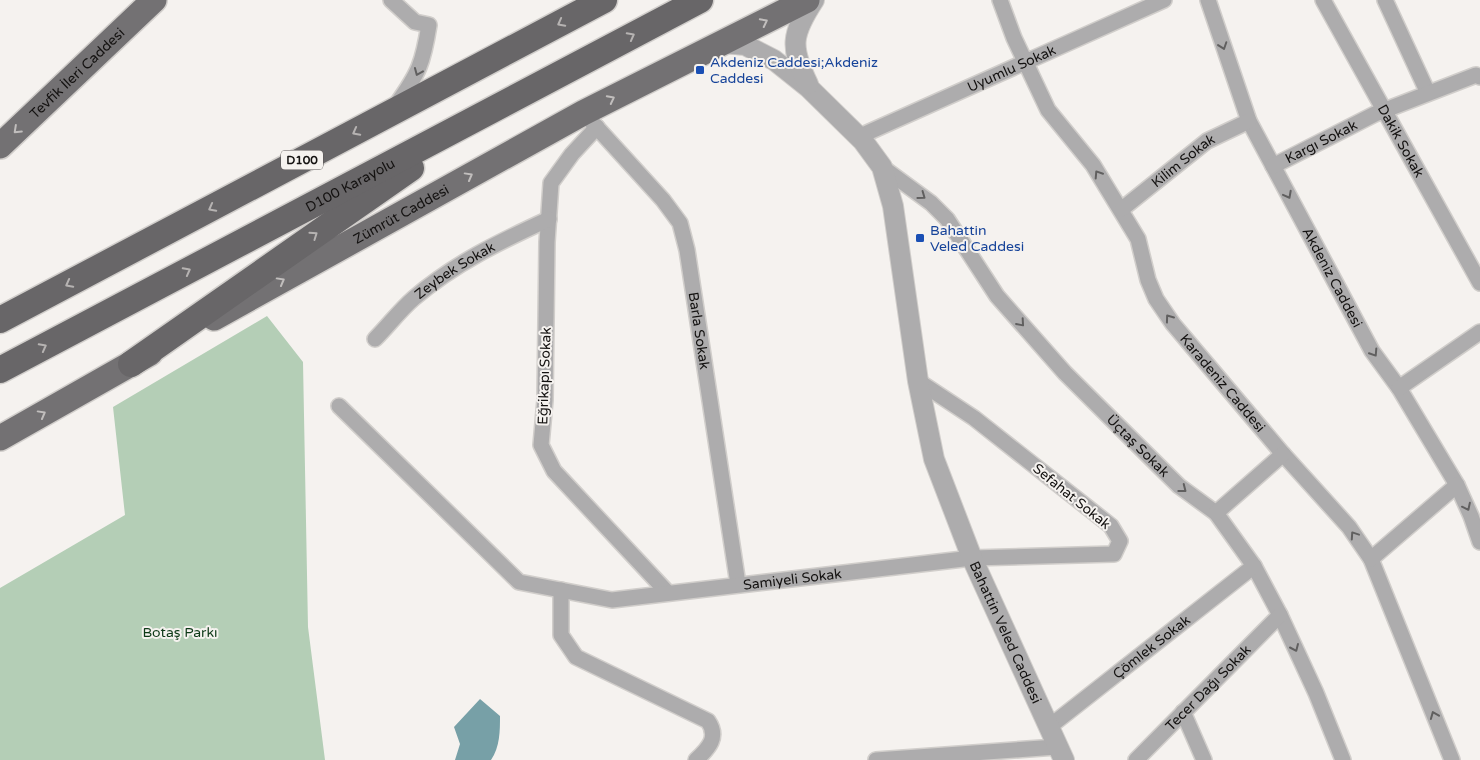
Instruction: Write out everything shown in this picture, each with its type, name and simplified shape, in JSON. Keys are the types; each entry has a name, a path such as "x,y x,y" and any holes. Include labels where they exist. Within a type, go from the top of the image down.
{"highway":[{"name":"D100","path":"0,320 604,0"},
{"name":"D100 Karayolu","path":"0,370 700,0"},
{"path":"131,364 510,100"}],"main road":[{"name":"Tevfik İleri Caddesi","path":"0,146 154,0"},
{"name":"Zümrüt Caddesi","path":"0,438 131,364 590,120 721,44 807,0"}],"street":[{"path":"389,114 416,78 424,57 429,25 415,22 391,0"},
{"path":"810,88 794,52 800,22 814,0"},
{"name":"Karadeniz Caddesi","path":"1000,0 1048,110 1093,165 1122,209 1138,238 1148,280 1156,299 1173,324 1283,454 1349,527 1370,559 1452,760"},
{"name":"Uyumlu Sokak","path":"858,137 1164,0"},
{"name":"Akdeniz Caddesi","path":"1208,0 1249,120 1372,350 1398,388 1456,486 1471,516 1480,542"},
{"name":"Dakik Sokak","path":"1323,0 1480,283"},
{"path":"1385,0 1428,93"},
{"path":"721,44 745,46 759,51 810,88"},
{"name":"Kargı Sokak","path":"1273,166 1384,110 1476,75 1480,77"},
{"name":"Bahattin Veled Caddesi","path":"810,88 858,137 882,167 893,206 918,381 934,459 972,558 1060,753"},
{"name":"Eğrikapı Sokak","path":"590,120 572,154 551,183 545,400 541,445 554,471 668,593"},
{"name":"Barla Sokak","path":"590,120 663,200 680,223 687,250 738,584"},
{"name":"Kilim Sokak","path":"1122,209 1207,141 1249,120"},
{"name":"Üçtaş Sokak","path":"882,167 931,203 947,219 997,296 1065,373 1179,486 1216,513 1254,566 1280,615 1316,693 1343,760"},
{"name":"Zeybek Sokak","path":"375,339 414,299 456,266 491,246 549,218"},
{"path":"1398,388 1480,332"},
{"name":"Sefahat Sokak","path":"918,381 974,418 1111,526 1120,541 1114,554 972,558"},
{"name":"Samiyeli Sokak","path":"339,406 519,582 612,600 972,558"},
{"path":"1216,513 1283,454"},
{"path":"1370,559 1456,486"},
{"name":"Çömlek Sokak","path":"1049,727 1254,566"},
{"path":"561,590 561,635 576,657 708,720 712,726 713,739 707,750 696,760"},
{"name":"Tecer Dağı Sokak","path":"1136,760 1280,615"},
{"path":"1184,712 1204,760"},
{"path":"876,760 1060,753"}],"green space":[{"name":"Botaş Parkı","path":"267,316 303,362 308,627 325,760 0,760 0,588 125,515 113,407"}],"water":[{"path":"480,699 500,716 500,733 494,755 491,760 455,760 460,744 454,727"}],"place":[{"name":"Akdeniz Caddesi;Akdeni̇z Caddesi̇","path":"700,70"},
{"name":"Bahattin Veled Caddesi","path":"920,238"}]}
